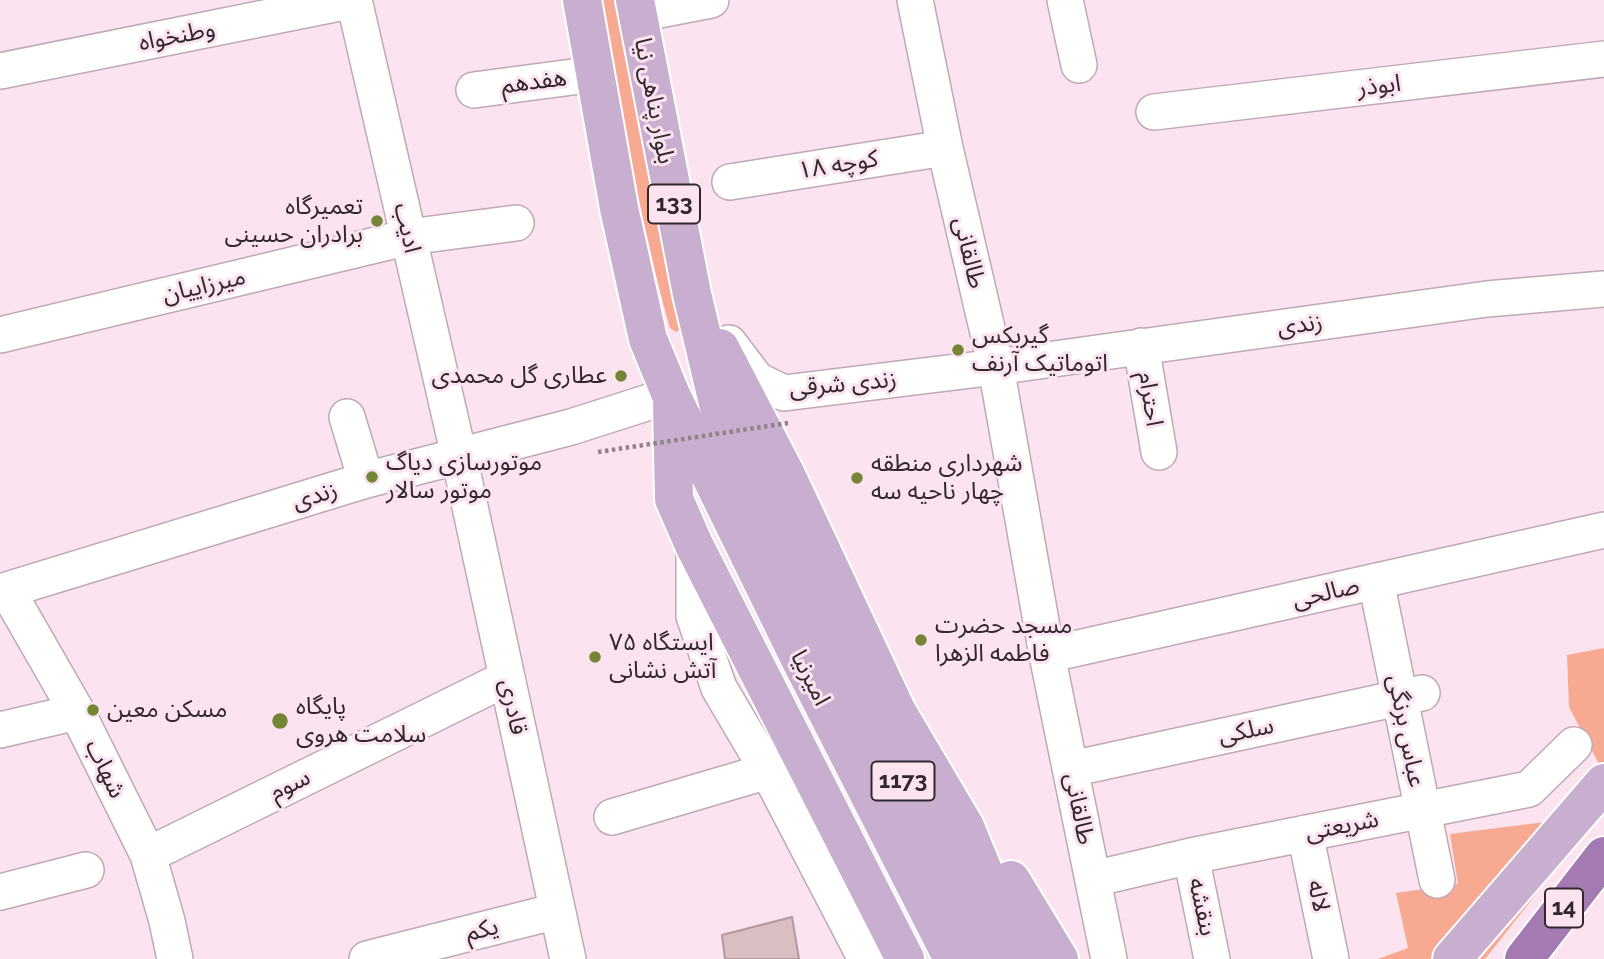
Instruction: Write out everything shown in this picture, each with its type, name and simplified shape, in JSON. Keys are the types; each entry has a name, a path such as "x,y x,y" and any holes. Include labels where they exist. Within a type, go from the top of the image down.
{"highway":[{"name":"14","path":"1524,959 1604,856"}],"main road":[{"name":"133","path":"582,0 638,298 648,338 671,396"},
{"name":"بلوار پناهی نیا","path":"637,7 692,294 719,407"},
{"path":"692,294 786,475 897,712 965,827 990,890 1025,959"},
{"path":"671,396 674,499 694,545 905,959"},
{"name":"امیرنیا","path":"671,396 945,862 990,959"},
{"name":"امیرنیا","path":"719,407 797,614 953,959"},
{"path":"1452,959 1604,783"},
{"path":"965,827 1007,873 1059,959"}],"street":[{"name":"وطنخواه","path":"0,71 354,0"},
{"name":"ادیب","path":"354,0 459,456"},
{"path":"637,7 711,0"},
{"name":"طالقانی","path":"915,0 945,148 996,367 1047,655 1109,959"},
{"path":"1065,0 1079,65"},
{"name":"ابوذر","path":"1154,112 1604,60"},
{"name":"هفدهم","path":"474,90 595,74"},
{"name":"کوچه ۱۸","path":"730,182 945,148"},
{"name":"میرزاییان","path":"0,335 409,237 516,223"},
{"name":"زندی","path":"996,367 1487,299 1604,289"},
{"name":"زندی شرقی","path":"692,294 757,380 784,393 996,367"},
{"name":"احترام","path":"1141,346 1159,452"},
{"name":"زندی","path":"4,591 366,480 571,427 671,396"},
{"path":"347,418 366,480"},
{"name":"قادری","path":"459,456 568,959"},
{"name":"صالحی","path":"1047,655 1604,530"},
{"path":"694,545 694,616 719,688 768,771 866,959"},
{"name":"عباس برنگی","path":"1376,581 1411,696 1422,810 1437,880"},
{"name":"شهاب","path":"4,591 77,712 148,855 175,959"},
{"name":"سوم","path":"148,855 507,677"},
{"name":"سلکی","path":"1071,769 1411,696"},
{"path":"0,730 77,712"},
{"name":"شریعتی","path":"1093,879 1191,856 1529,789 1574,744"},
{"path":"612,817 768,771"},
{"name":"لاله","path":"1305,833 1331,959"},
{"name":"بنقشه","path":"1191,856 1212,959"},
{"path":"0,892 86,870"},
{"name":"یکم","path":"367,959 557,911"}],"path":[{"path":"598,452 788,423"}],"shaded area":[{"path":"601,0 620,0 684,327 676,332 670,328 650,247"},
{"path":"1604,648 1604,762 1600,766 1569,707 1567,655"},
{"path":"1604,808 1485,959 1469,959"},
{"path":"1545,822 1431,959 1378,959 1408,948 1396,893 1458,884 1450,834"}],"building":[{"path":"792,917 799,959 725,959 722,935"}],"place":[{"name":"تعمیرگاه برادران حسینی","path":"377,221"},
{"name":"گیربکس اتوماتیک آرنف","path":"958,350"},
{"name":"عطاری گل محمدی","path":"621,376"},
{"name":"موتورسازی دیاگ موتور سالار","path":"372,477"},
{"name":"شهرداری منطقه چهار ناحیه سه","path":"857,478"},
{"name":"مسجد حضرت فاطمه الزهرا","path":"921,640"},
{"name":"ایستگاه ۷۵ آتش نشانی","path":"595,657"},
{"name":"مسکن معین","path":"93,710"},
{"name":"پایگاه سلامت هروی","path":"280,721"}]}
